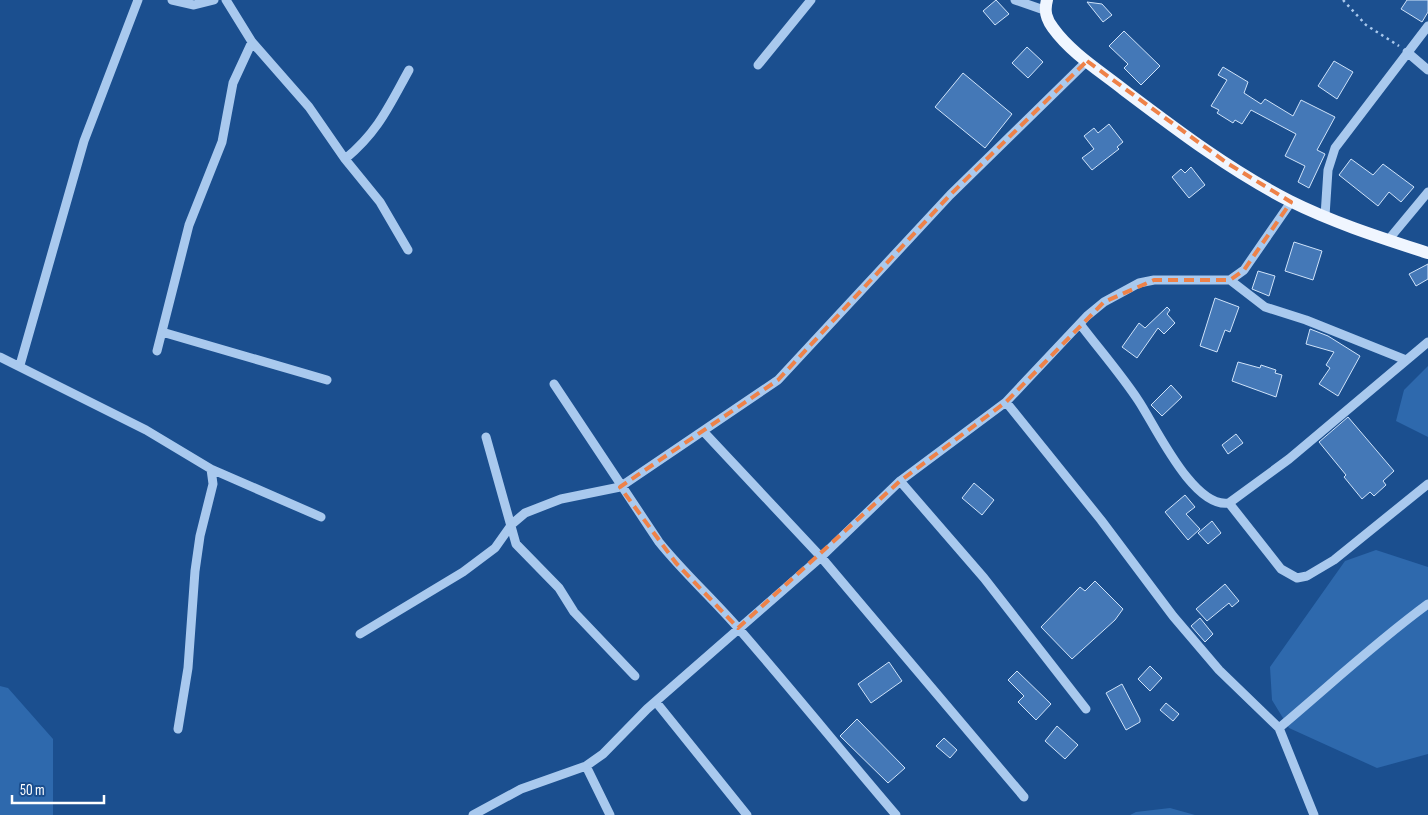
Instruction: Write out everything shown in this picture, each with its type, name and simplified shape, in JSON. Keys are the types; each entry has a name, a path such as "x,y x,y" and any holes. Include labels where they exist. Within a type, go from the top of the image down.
{"main road":[{"path":"1046,5 1052,27 1066,44 1218,158 1256,183 1291,202 1324,216 1428,253"}],"street":[{"path":"20,366 84,141 138,0"},
{"path":"172,0 194,5 214,0"},
{"path":"226,0 252,42 310,107 345,159 380,202 408,250"},
{"path":"758,65 811,0"},
{"path":"1015,0 1046,5"},
{"path":"1324,216 1328,170 1335,148 1428,26"},
{"path":"157,351 189,225 222,142 232,83 252,42"},
{"path":"1407,52 1428,70"},
{"path":"360,634 462,572 495,548 512,524 525,513 561,499 620,487 778,380 950,195 1087,61"},
{"path":"345,159 365,143 376,129 409,70"},
{"path":"1388,239 1428,192"},
{"path":"472,815 521,789 586,766 603,754 656,702 821,557 900,481 1006,402 1080,324 1104,302 1139,284 1154,280 1230,280 1244,270 1291,202"},
{"path":"1230,280 1265,307 1306,320 1406,360"},
{"path":"1080,324 1139,401 1154,429 1190,479 1206,497 1220,505 1229,503 1289,459 1428,342"},
{"path":"162,332 328,380"},
{"path":"0,357 146,430 211,470 321,517"},
{"path":"554,384 620,487 676,563 696,581 738,628 896,815"},
{"path":"1006,402 1101,520 1172,616 1219,670 1279,728 1314,815"},
{"path":"703,431 821,557 1024,797"},
{"path":"486,437 512,524 516,544 559,588 574,612 635,676"},
{"path":"178,729 188,668 194,579 200,536 213,484 211,470"},
{"path":"900,481 984,578 1086,709"},
{"path":"1229,503 1281,569 1297,578 1307,576 1334,560 1428,484"},
{"path":"1279,728 1345,673 1382,638 1428,604"},
{"path":"656,702 747,815"},
{"path":"586,766 610,815"}],"path":[{"path":"1343,0 1366,25 1407,52"}],"highlighted area":[{"path":"1087,61 1227,163 1291,202 1244,270 1230,280 1154,280 1104,302 1006,402 900,481 738,628 676,563 620,487 778,380 950,195"}],"shaded area":[{"path":"1428,366 1428,437 1396,421 1404,390"},
{"path":"1376,550 1428,567 1428,754 1377,768 1289,728 1272,700 1270,667 1345,561"},
{"path":"0,686 8,688 53,739 53,815 0,815"},
{"path":"1170,808 1195,815 1130,815 1136,812"}],"building":[{"path":"996,0 1009,14 995,25 983,11"},
{"path":"1407,0 1428,0 1428,12 1422,22 1401,9"},
{"path":"1087,2 1102,4 1112,15 1103,22"},
{"path":"1124,31 1160,66 1141,85 1124,68 1128,64 1109,46"},
{"path":"1027,47 1043,62 1028,78 1012,63"},
{"path":"1334,61 1353,72 1337,99 1318,86"},
{"path":"1223,67 1248,82 1244,93 1261,104 1265,99 1293,116 1301,100 1335,117 1317,150 1325,154 1309,188 1298,182 1305,166 1285,156 1296,134 1251,110 1242,124 1235,120 1233,123 1217,113 1219,110 1211,106 1227,80 1218,75"},
{"path":"963,73 1012,114 985,148 935,107"},
{"path":"1109,124 1123,142 1117,147 1119,149 1092,170 1082,158 1094,149 1084,136 1094,128 1098,133"},
{"path":"1351,159 1373,175 1383,164 1414,187 1401,202 1389,192 1378,206 1339,175"},
{"path":"1191,167 1205,185 1189,198 1172,177 1181,169 1185,173"},
{"path":"1294,242 1322,251 1313,280 1285,271"},
{"path":"1428,264 1428,279 1416,286 1409,274"},
{"path":"1258,271 1275,276 1269,296 1252,289"},
{"path":"1215,298 1239,307 1230,332 1225,330 1217,352 1200,346"},
{"path":"1167,307 1170,310 1167,314 1175,323 1164,334 1158,328 1137,358 1122,347 1139,323 1145,328"},
{"path":"1310,329 1328,336 1360,356 1338,396 1319,384 1330,368 1326,365 1334,352 1306,344"},
{"path":"1238,362 1260,368 1261,365 1276,370 1275,373 1282,375 1276,397 1232,381"},
{"path":"1171,385 1182,397 1162,416 1151,405"},
{"path":"1348,417 1394,471 1383,481 1386,485 1374,496 1370,492 1362,499 1344,477 1346,475 1319,442"},
{"path":"1236,434 1243,443 1228,454 1222,445"},
{"path":"974,483 994,500 982,515 962,498"},
{"path":"1185,495 1195,507 1186,514 1200,529 1188,540 1165,512"},
{"path":"1212,521 1221,533 1208,544 1198,533"},
{"path":"1095,581 1123,609 1115,620 1072,659 1041,627 1080,587 1085,591"},
{"path":"1225,584 1239,601 1232,607 1229,603 1207,621 1196,609"},
{"path":"1200,618 1213,634 1205,642 1191,626"},
{"path":"889,662 902,681 871,703 858,684"},
{"path":"1150,666 1162,678 1150,691 1138,679"},
{"path":"1017,671 1051,704 1036,720 1018,702 1024,696 1008,680"},
{"path":"1122,684 1140,719 1140,722 1126,730 1106,693"},
{"path":"1166,703 1179,714 1173,721 1160,710"},
{"path":"857,719 905,768 888,783 840,736"},
{"path":"1057,726 1078,745 1065,759 1045,741"},
{"path":"944,738 957,750 950,758 936,746"}]}
